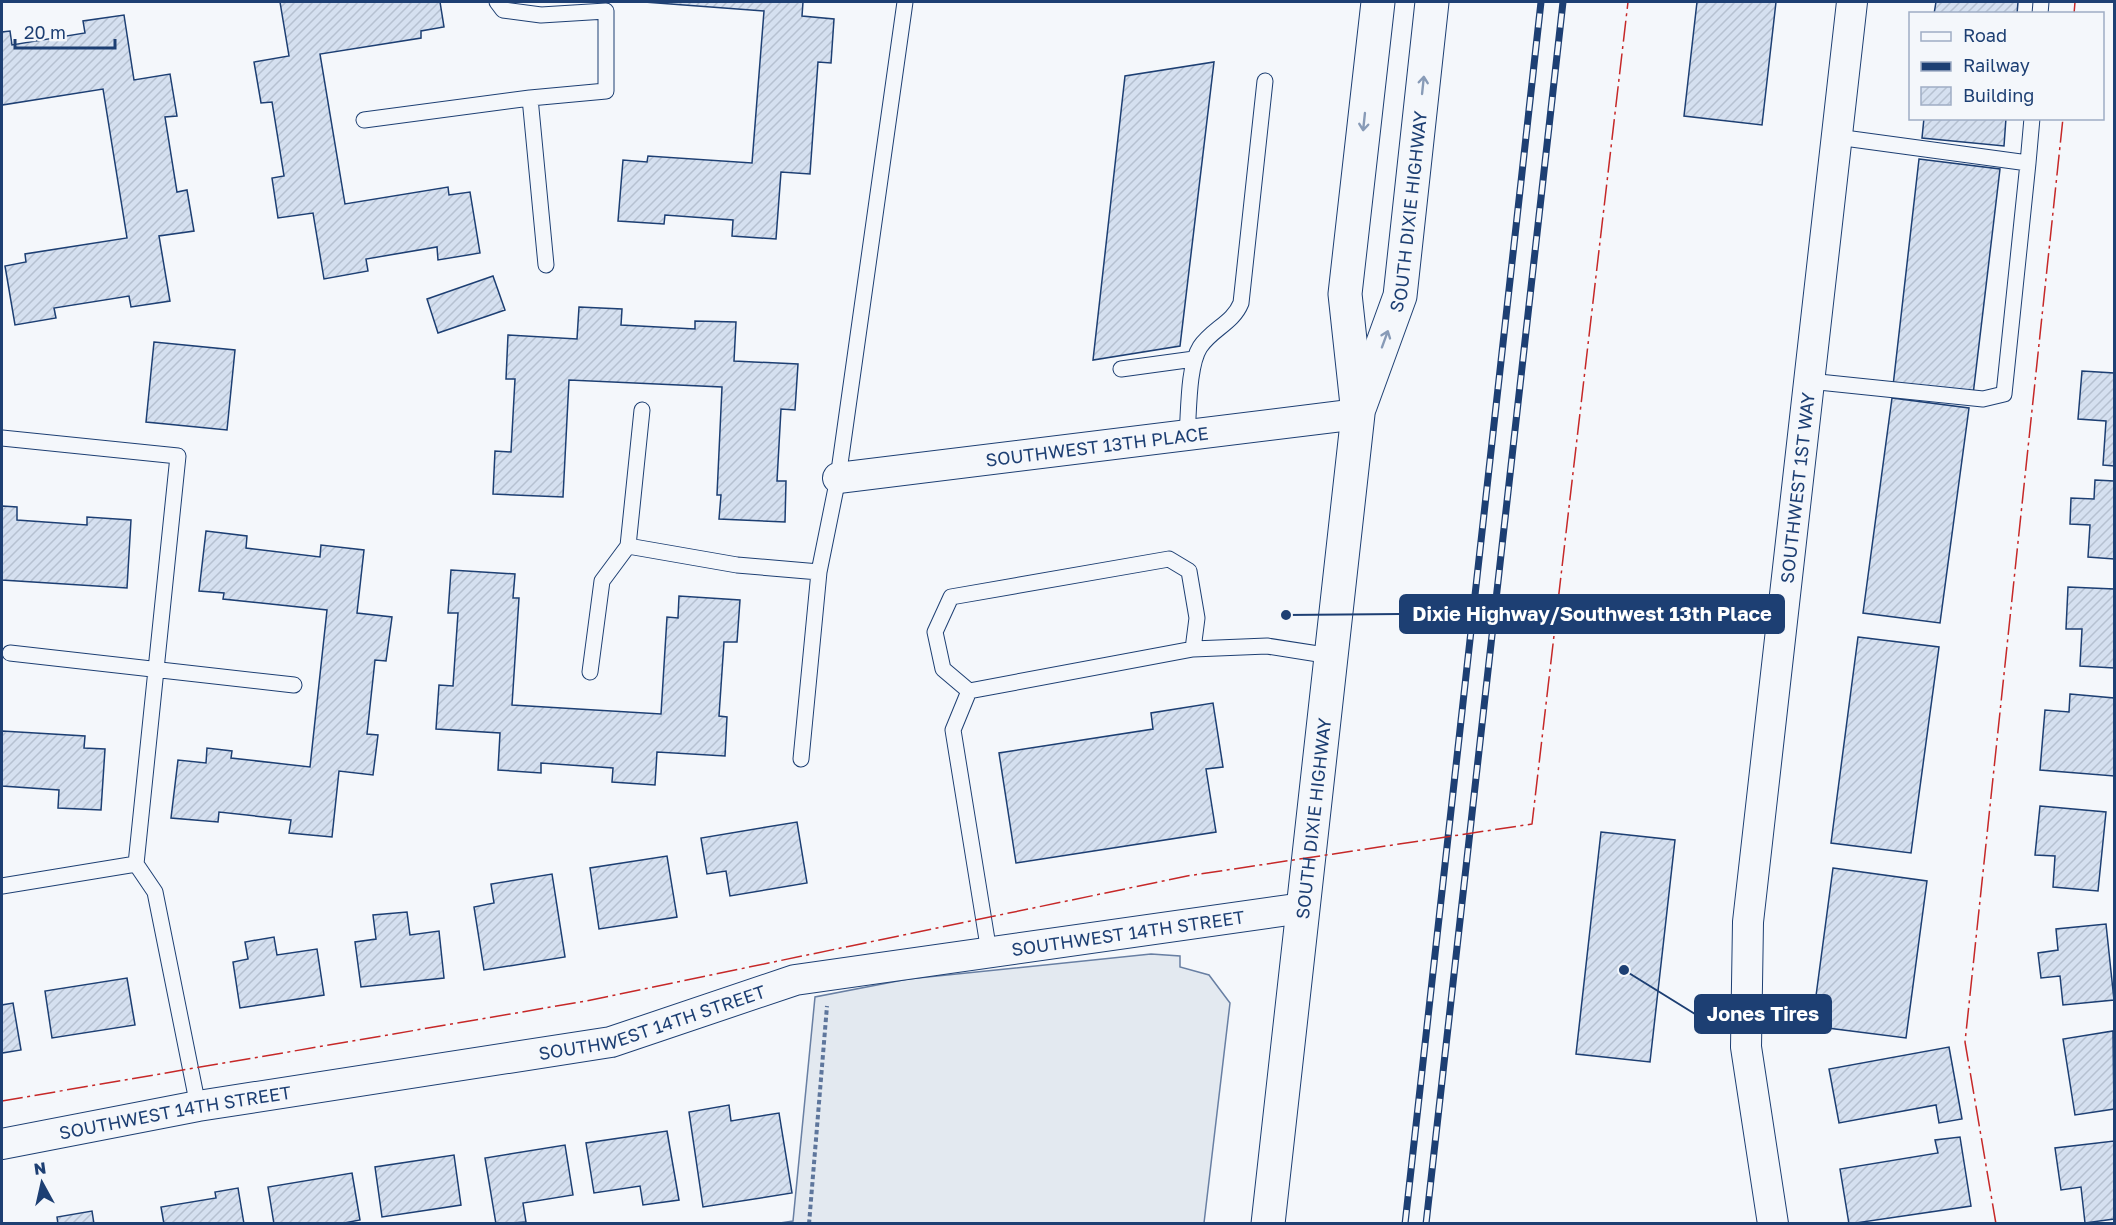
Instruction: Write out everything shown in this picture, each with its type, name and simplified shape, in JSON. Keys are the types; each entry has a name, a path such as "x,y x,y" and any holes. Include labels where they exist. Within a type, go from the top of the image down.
{"main road":[{"name":"SOUTH DIXIE HIGHWAY","path":"1268,1224 1358,414 1345,294 1378,2"},
{"name":"SOUTH DIXIE HIGHWAY","path":"1358,414 1400,296 1432,2"}],"street":[{"name":"SOUTHWEST 1ST WAY","path":"1773,1224 1746,1047 1748,922 1852,2"},
{"name":"SOUTHWEST 13TH PLACE","path":"838,478 1358,414"},
{"name":"SOUTHWEST 14TH STREET","path":"2,1144 198,1106 611,1042 795,980 1303,908"}],"lane":[{"path":"364,120 530,98 606,91 606,6 541,15 503,10 497,2"},
{"path":"801,759 819,572 838,478 905,2"},
{"path":"1187,435 1194,358 1213,332 1237,314 1241,303 1265,81"},
{"path":"530,98 546,265"},
{"path":"1809,381 1900,393 1983,399 2004,394 2031,120"},
{"path":"1837,137 2028,163"},
{"path":"1121,369 1194,358"},
{"path":"590,672 602,581 628,546 642,410"},
{"path":"2,438 178,456 136,864 155,892 198,1106"},
{"path":"628,546 738,565 819,572"},
{"path":"969,691 943,669 935,632 951,597 1169,559 1189,571 1197,618 1193,649"},
{"path":"969,691 1193,649 1267,646 1331,656"},
{"path":"10,653 294,685"},
{"path":"969,691 953,730 989,952"},
{"path":"2,886 136,864"}],"path":[{"path":"809,1224 827,1027 827,975"}],"shaded area":[{"path":"1151,954 1180,956 1180,967 1209,975 1230,1003 1204,1223 780,1223 793,1221 815,997 908,979"}],"building":[{"path":"280,2 440,2 444,27 421,31 421,38 320,54 345,204 448,187 449,195 470,192 480,253 438,260 437,247 366,259 368,271 324,279 313,213 278,218 272,178 284,176 272,102 261,103 254,62 289,56"},
{"path":"644,2 803,2 802,16 834,19 831,63 818,62 810,174 781,172 776,239 732,236 733,220 665,215 664,224 618,221 623,160 647,162 648,156 752,163 764,11"},
{"path":"1697,2 1776,2 1762,125 1684,116"},
{"path":"1936,2 2018,2 2017,12 1934,12"},
{"path":"124,15 134,80 170,74 177,116 165,117 177,192 187,190 194,231 159,236 170,301 131,307 129,296 54,308 56,318 15,325 5,266 26,262 25,254 127,238 103,89 2,105 2,32 10,31 12,45 85,33 83,21"},
{"path":"1214,62 1180,346 1093,360 1125,76"},
{"path":"1924,120 2006,120 2004,146 1922,138"},
{"path":"1919,159 2000,169 1973,395 1893,386"},
{"path":"493,276 505,310 438,333 427,299"},
{"path":"579,307 622,309 621,325 695,329 695,321 736,322 734,361 798,364 795,410 781,409 777,481 786,481 785,522 719,519 721,495 717,495 722,387 569,380 563,497 493,494 495,451 511,452 515,379 506,379 508,335 577,339"},
{"path":"154,342 235,350 227,430 146,422"},
{"path":"2082,371 2114,373 2114,466 2103,465 2106,421 2078,419"},
{"path":"1892,398 1969,408 1940,623 1863,613"},
{"path":"2095,480 2114,481 2114,559 2088,557 2090,525 2070,524 2071,498 2094,499"},
{"path":"2,506 17,507 17,520 87,525 87,517 131,520 127,588 2,580"},
{"path":"206,531 247,536 246,548 320,557 321,545 364,550 357,613 392,617 386,661 375,660 367,734 378,735 373,775 339,771 332,837 289,833 291,820 219,812 218,822 171,818 178,760 206,763 207,748 232,751 231,758 310,767 327,610 223,599 224,593 199,591"},
{"path":"451,570 515,574 513,598 519,598 512,705 661,714 667,617 678,618 679,596 740,600 737,642 724,642 719,716 727,717 725,756 657,752 655,785 612,782 613,768 541,763 541,773 498,770 500,733 436,729 439,685 453,686 458,613 448,613"},
{"path":"2068,587 2114,589 2114,668 2080,666 2082,629 2066,629"},
{"path":"1858,637 1939,647 1911,853 1831,843"},
{"path":"2070,694 2114,698 2114,776 2040,770 2045,710 2069,712"},
{"path":"1213,703 1223,767 1206,769 1216,832 1016,863 999,753 1153,729 1151,713"},
{"path":"2,731 85,736 84,748 105,749 101,810 58,808 59,790 2,786"},
{"path":"2040,806 2106,812 2098,891 2053,887 2055,856 2035,855"},
{"path":"797,822 807,883 730,896 726,871 707,874 701,838"},
{"path":"1601,832 1675,840 1650,1062 1576,1054"},
{"path":"667,856 677,917 599,929 590,868"},
{"path":"1833,868 1927,881 1906,1038 1812,1026"},
{"path":"552,874 565,957 484,970 474,907 494,903 491,884"},
{"path":"407,912 410,935 439,931 444,978 361,987 355,942 376,939 373,915"},
{"path":"2106,924 2114,1000 2063,1005 2060,976 2041,978 2038,953 2058,950 2056,929"},
{"path":"274,937 277,955 317,949 324,995 240,1008 233,962 248,959 245,942"},
{"path":"127,978 135,1025 52,1038 45,991"},
{"path":"13,1003 21,1050 2,1053 2,1005"},
{"path":"2113,1031 2114,1109 2075,1115 2063,1039"},
{"path":"1949,1047 1962,1119 1939,1123 1936,1105 1839,1123 1829,1069"},
{"path":"729,1105 731,1121 779,1113 792,1193 703,1207 689,1112"},
{"path":"667,1131 679,1200 643,1205 640,1186 594,1193 586,1143"},
{"path":"1960,1137 1971,1206 1849,1224 1840,1169 1938,1153 1935,1140"},
{"path":"2114,1141 2114,1219 2085,1223 2081,1187 2061,1190 2055,1148"},
{"path":"565,1145 573,1195 523,1203 526,1222 496,1224 485,1158"},
{"path":"454,1155 461,1205 382,1217 375,1167"},
{"path":"352,1173 360,1220 339,1224 274,1224 268,1187"},
{"path":"238,1188 244,1224 164,1224 161,1207 216,1198 215,1192"},
{"path":"92,1211 94,1224 58,1224 57,1217"}],"railway":[{"path":"1405,1224 1541,2"},
{"path":"1426,1224 1563,2"}],"power":[{"path":"2,1101 586,1001 1187,876 1532,824 1628,2"},
{"path":"2074,12 2075,2"},
{"path":"1996,1224 1965,1042 2063,120"}],"place":[{"name":"Dixie Highway/Southwest 13th Place","path":"1286,615"},
{"name":"Jones Tires","path":"1624,970"}]}
